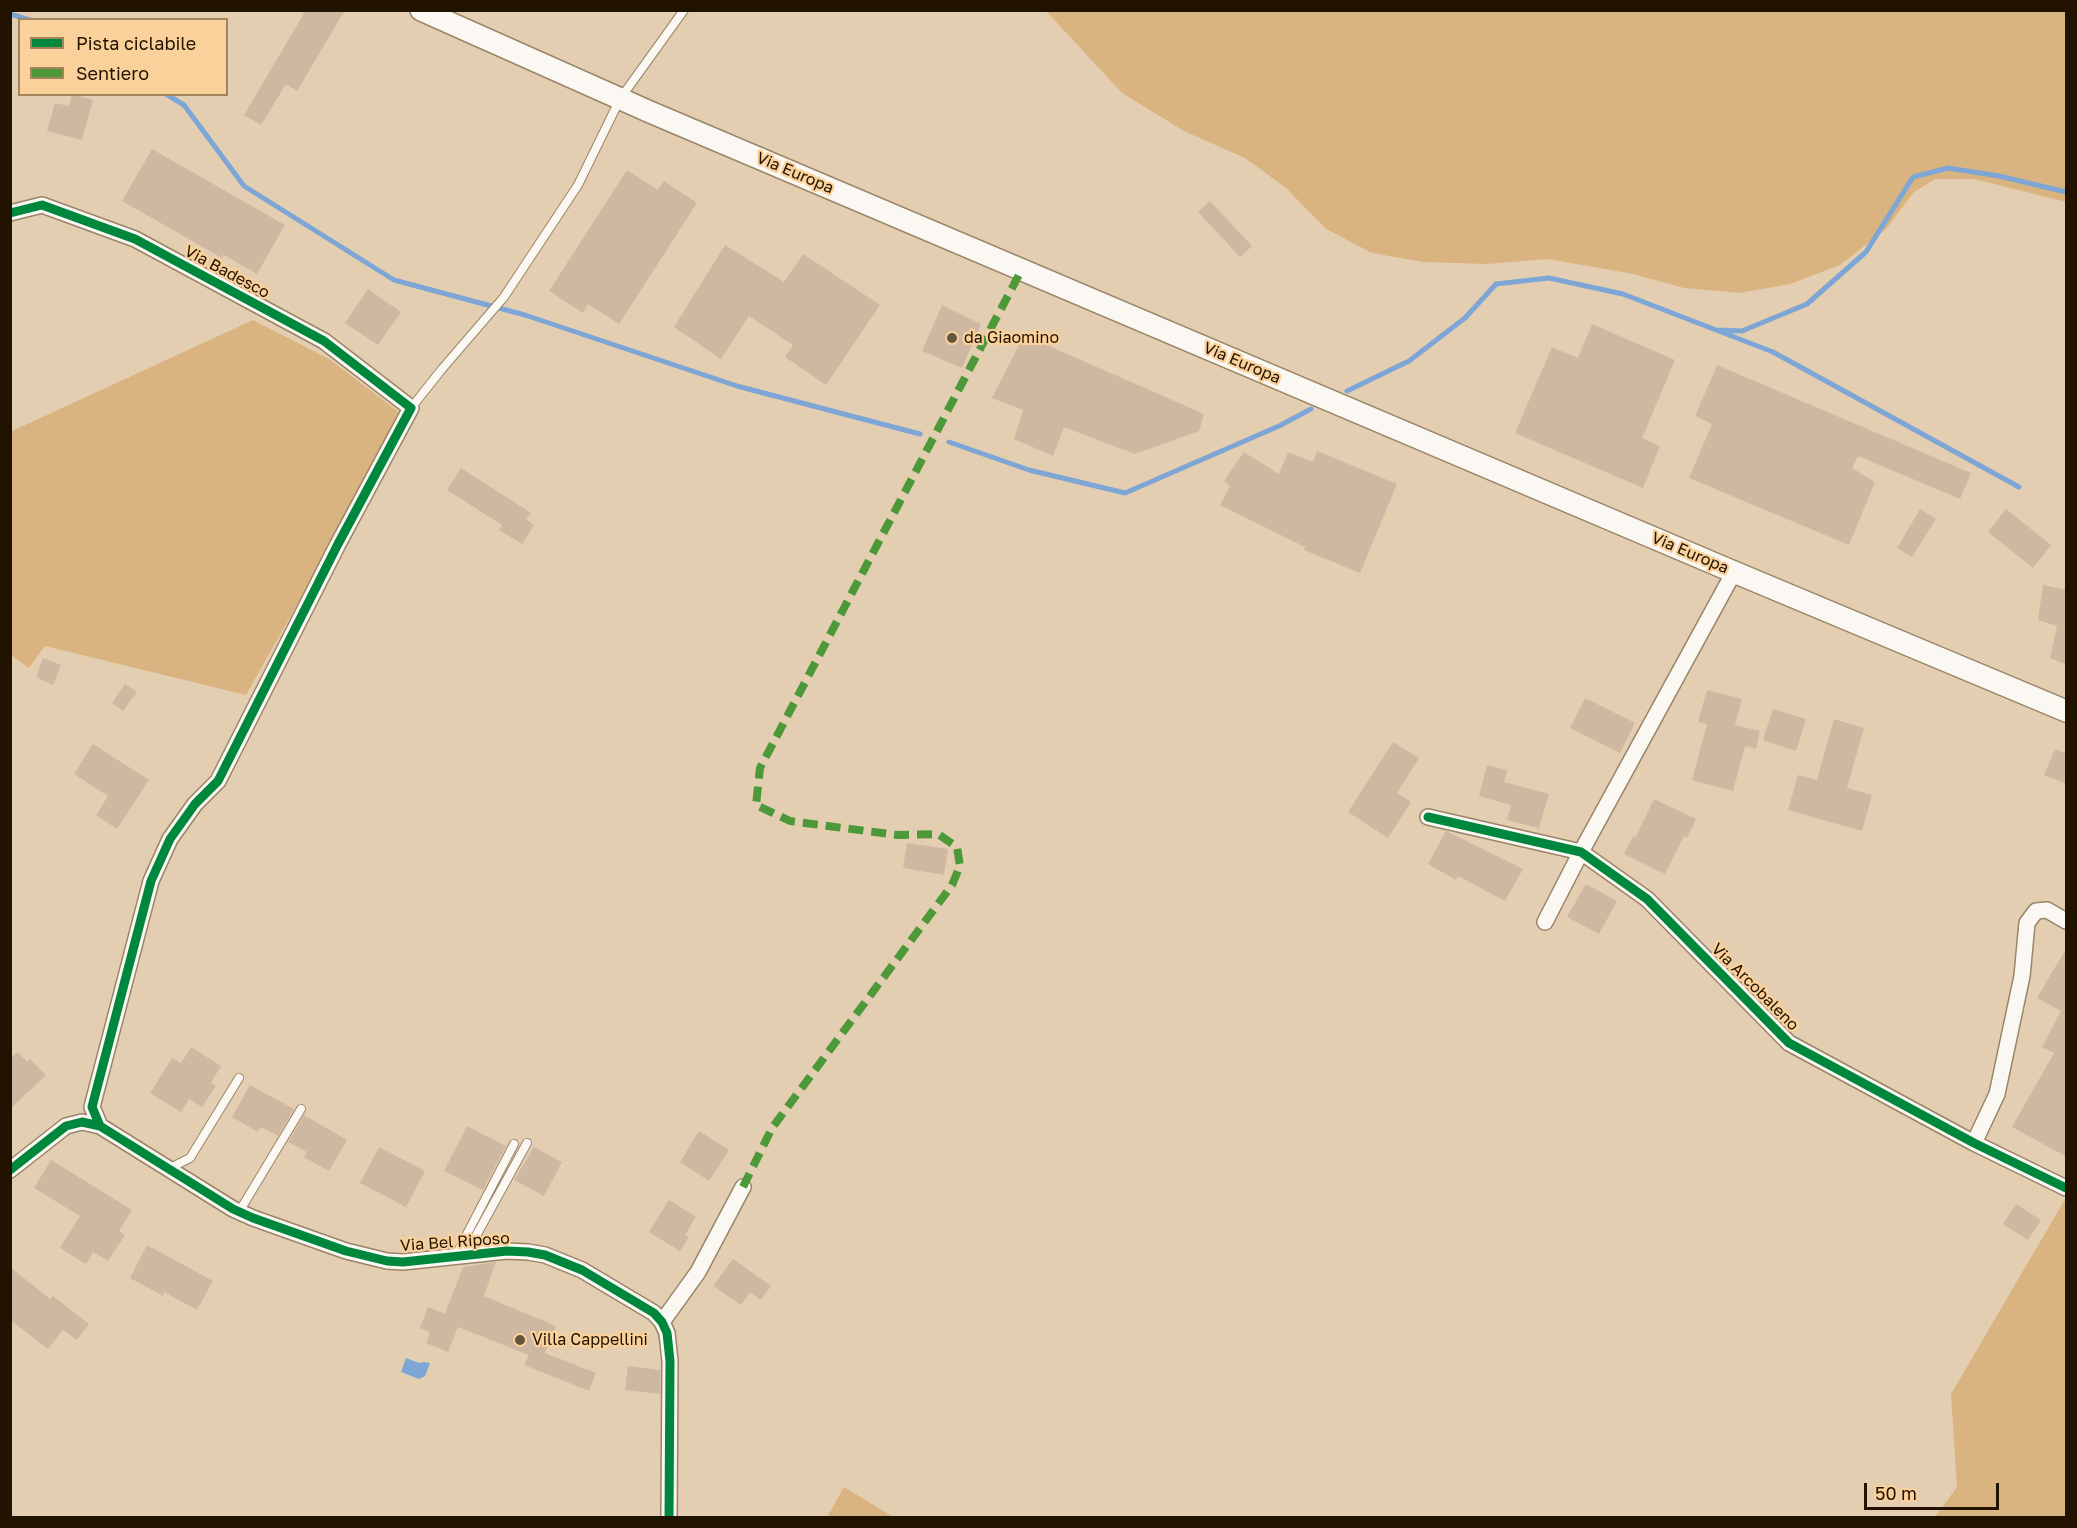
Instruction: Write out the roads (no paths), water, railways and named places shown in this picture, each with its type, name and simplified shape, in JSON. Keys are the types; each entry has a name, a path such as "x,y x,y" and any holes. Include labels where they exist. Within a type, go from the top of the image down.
{"main road":[{"name":"Via Europa","path":"420,10 620,99 2067,711"}],"street":[{"name":"Via Badesco","path":"10,213 42,205 135,239 324,341 411,408"},
{"path":"100,1126 92,1107 151,881 170,839 195,804 218,781 338,544 411,408"},
{"path":"1545,922 1734,572"},
{"name":"Via Arcobaleno","path":"1428,817 1581,852 1647,899 1789,1043 1974,1143 2067,1188"},
{"path":"1974,1143 1997,1094 2022,976 2027,923 2036,911 2047,910 2067,921"},
{"name":"Via Bel Riposo","path":"10,1170 60,1131 74,1123 82,1122 100,1126 239,1212 346,1251 387,1261 403,1262 507,1251 546,1255 582,1270 637,1301 662,1322"},
{"path":"669,1518 670,1361 667,1333 662,1322 698,1272 743,1187"}],"lane":[{"path":"411,408 504,297 578,185 620,99 684,10"},
{"path":"168,1169 190,1158 239,1078"},
{"path":"239,1212 300,1109"},
{"path":"460,1256 527,1143"},
{"path":"460,1256 514,1144"}],"water":[{"path":"406,1358 419,1363 430,1363 425,1376 419,1379 401,1372"}],"waterway":[{"path":"10,14 23,18"},
{"path":"169,96 184,105 244,186 394,280 525,315 737,386 920,434"},
{"path":"1719,330 1742,331 1807,304 1866,252 1913,177 1948,168 1999,176 2066,192"},
{"path":"1347,391 1409,361 1465,318 1496,284 1549,278 1623,294 1773,352 2019,487"},
{"path":"949,442 1029,470 1125,493 1279,426 1311,409"}],"place":[{"name":"da Giaomino","path":"952,338"},
{"name":"Villa Cappellini","path":"520,1340"}]}
